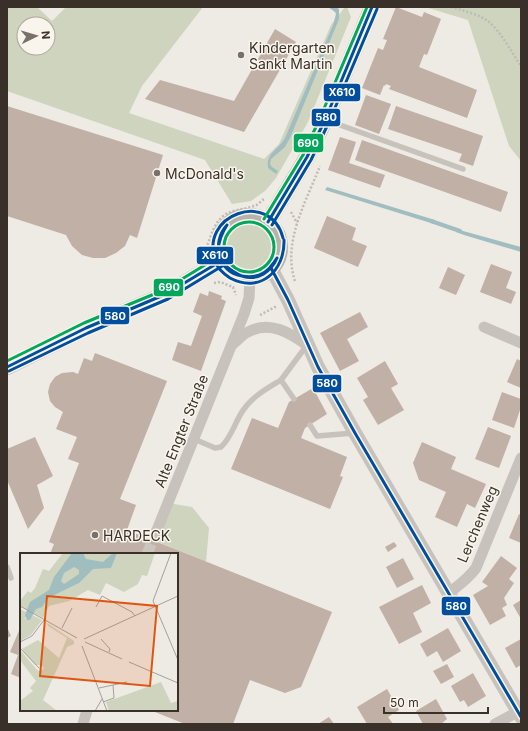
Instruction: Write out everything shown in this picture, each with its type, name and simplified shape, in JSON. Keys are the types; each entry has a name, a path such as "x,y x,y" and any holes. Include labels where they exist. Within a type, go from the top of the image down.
{"main road":[{"path":"268,222 307,157 325,120 372,7"},
{"path":"238,217 259,217 268,222 275,230 279,240 280,250 277,260 271,268 263,274 244,278 235,275 227,269 221,261 218,251 218,241 222,231 229,223 238,217"},
{"path":"7,367 107,318 166,294 221,261"}],"street":[{"path":"271,268 288,300 318,367 355,433 520,713 495,724"},
{"name":"Alte Engter Straße","path":"157,530 233,344 244,314 248,298 250,277"},
{"name":"Alte Engter Straße","path":"233,344 247,332 270,326 288,332 307,345"},
{"path":"484,327 521,343"},
{"name":"Lerchenweg","path":"449,592 461,585 476,568 521,458"},
{"path":"82,724 88,711"}],"lane":[{"path":"325,120 463,169"},
{"path":"194,439 215,448 221,447 226,443 244,409 264,390 281,380 307,345"},
{"path":"281,380 294,399"},
{"path":"310,425 317,436 355,433"},
{"path":"7,567 11,578"}],"path":[{"path":"452,7 478,16 490,23 521,66"},
{"path":"207,285 220,282 233,287 238,300 237,311 255,317 300,293 292,272 290,260 291,246 294,232 321,163"},
{"path":"196,260 206,249 213,228 222,217 236,209 255,206 269,194"}],"green space":[{"path":"7,7 37,7 47,16 16,16 16,56 56,56 56,17 66,7 203,7 142,86 129,113 264,159 279,144 331,25 345,7 347,7 351,17 308,122 276,178 265,191 251,201 232,204 205,160 7,91"},
{"path":"425,7 521,7 521,161 509,146 468,20"},
{"path":"249,224 262,228 268,234 272,247 268,260 262,266 249,270 236,266 230,260 226,247 230,234 236,228"},
{"path":"168,503 192,507 209,528 206,562 153,540"}],"water":[{"path":"328,7 336,7 339,9 339,19 290,138 285,147 271,159 270,164 278,171 276,174 268,168 269,159 285,138 333,25 336,14"},
{"path":"327,187 435,220 435,223 434,224 325,190"},
{"path":"456,229 521,247 521,252 464,235 456,232"}],"building":[{"path":"396,7 422,17 424,12 441,19 427,55 424,54 419,67 477,90 467,118 389,89 391,86 386,84 385,86 384,85 380,95 362,88 378,48 383,50 387,40 383,39"},
{"path":"275,29 296,42 244,132 145,99 160,80 234,101"},
{"path":"366,95 391,104 379,134 355,125"},
{"path":"7,106 163,155 137,238 130,235 125,246 116,253 105,258 93,258 82,255 72,246 66,235 7,216"},
{"path":"396,106 483,136 473,166 459,161 462,154 388,129"},
{"path":"340,137 356,142 349,163 385,175 380,188 328,170"},
{"path":"362,140 508,192 501,212 355,160"},
{"path":"327,216 356,228 352,240 367,246 358,267 314,248"},
{"path":"491,264 512,272 506,288 516,292 511,304 480,292"},
{"path":"448,267 465,275 456,295 439,288"},
{"path":"209,291 222,296 221,299 226,301 201,371 172,360 178,342 191,346 202,316 193,312 200,293 208,296"},
{"path":"360,312 368,327 347,339 359,361 340,371 320,333"},
{"name":"HARDECK","path":"95,353 167,381 120,499 136,505 127,530 332,612 301,687 285,693 250,680 233,724 185,724 152,711 178,711 178,553 50,553 54,544 49,542 79,463 68,459 77,437 56,429 63,412 55,407 50,401 48,392 50,384 55,377 62,373 73,372 78,374 84,358 92,361"},
{"path":"517,359 521,361 521,388 507,382"},
{"path":"385,361 398,384 391,388 404,410 378,425 363,400 368,397 357,378"},
{"path":"313,388 327,414 305,428 301,438 347,457 340,476 343,477 330,509 231,469 252,418 278,428 289,402"},
{"path":"502,392 521,399 521,407 514,428 492,420"},
{"path":"488,427 511,436 499,468 475,459"},
{"path":"35,437 53,476 37,485 44,508 28,529 7,480 7,449"},
{"path":"422,442 456,457 451,469 486,484 475,508 467,504 457,527 435,517 446,492 419,480 413,463"},
{"path":"519,514 521,515 521,543 509,538"},
{"path":"394,542 397,546 388,552 385,547"},
{"path":"501,556 517,568 509,579 514,583 504,598 507,605 502,608 506,616 490,625 473,595 488,586 482,582"},
{"path":"403,558 414,579 397,588 386,567"},
{"path":"422,585 431,603 413,613 422,632 399,644 379,607"},
{"path":"521,600 521,619 513,605"},
{"path":"7,627 11,636 7,638"},
{"path":"20,628 20,678 11,674 18,655 10,652"},
{"path":"448,628 461,651 443,662 437,651 427,657 420,644"},
{"path":"521,639 521,665 516,668 505,648"},
{"path":"447,664 454,677 441,684 433,671"},
{"path":"473,673 486,696 468,707 464,700 460,702 451,686"},
{"path":"387,689 399,710 388,717 393,724 367,724 357,707"},
{"path":"436,699 447,719 441,724 423,724 416,711"},
{"path":"329,717 334,724 318,724"}],"waterway":[{"path":"431,221 460,231"}],"tunnel":[{"path":"147,553 157,530"}],"transit line":[{"name":"690","path":"264,219 303,155 367,7"},
{"name":"580","path":"268,222 307,157 325,120 372,7"},
{"name":"X610","path":"272,225 311,160 329,122 377,9"},
{"name":"X610","path":"283,238 276,223 265,214 252,211 238,214 226,221 217,232 213,246 216,263 218,267 230,278 241,282 251,283 261,281 269,277 275,270 280,261 284,240"},
{"name":"690","path":"244,222 254,222 267,229 274,242 274,247 274,252 267,265 254,272 244,272 235,268 228,261 224,252 224,242 228,233 235,226 244,222"},
{"name":"580","path":"227,225 220,242 220,255 222,261 227,267 242,276"},
{"name":"580","path":"227,225 219,240 218,248 222,263 234,274 242,276"},
{"name":"690","path":"7,361 84,323 164,290 218,257"},
{"name":"580","path":"242,276 254,276 267,271 277,258"},
{"name":"580","path":"242,276 253,277 263,274 268,271 277,258"},
{"name":"580","path":"7,367 86,328 166,294 221,261"},
{"name":"X610","path":"9,371 88,333 168,299 224,265"},
{"name":"580","path":"271,268 288,300 318,367 521,717"}],"place":[{"name":"Kindergarten Sankt Martin","path":"241,55"},
{"name":"McDonald's","path":"157,173"},
{"name":"HARDECK","path":"95,535"}]}
